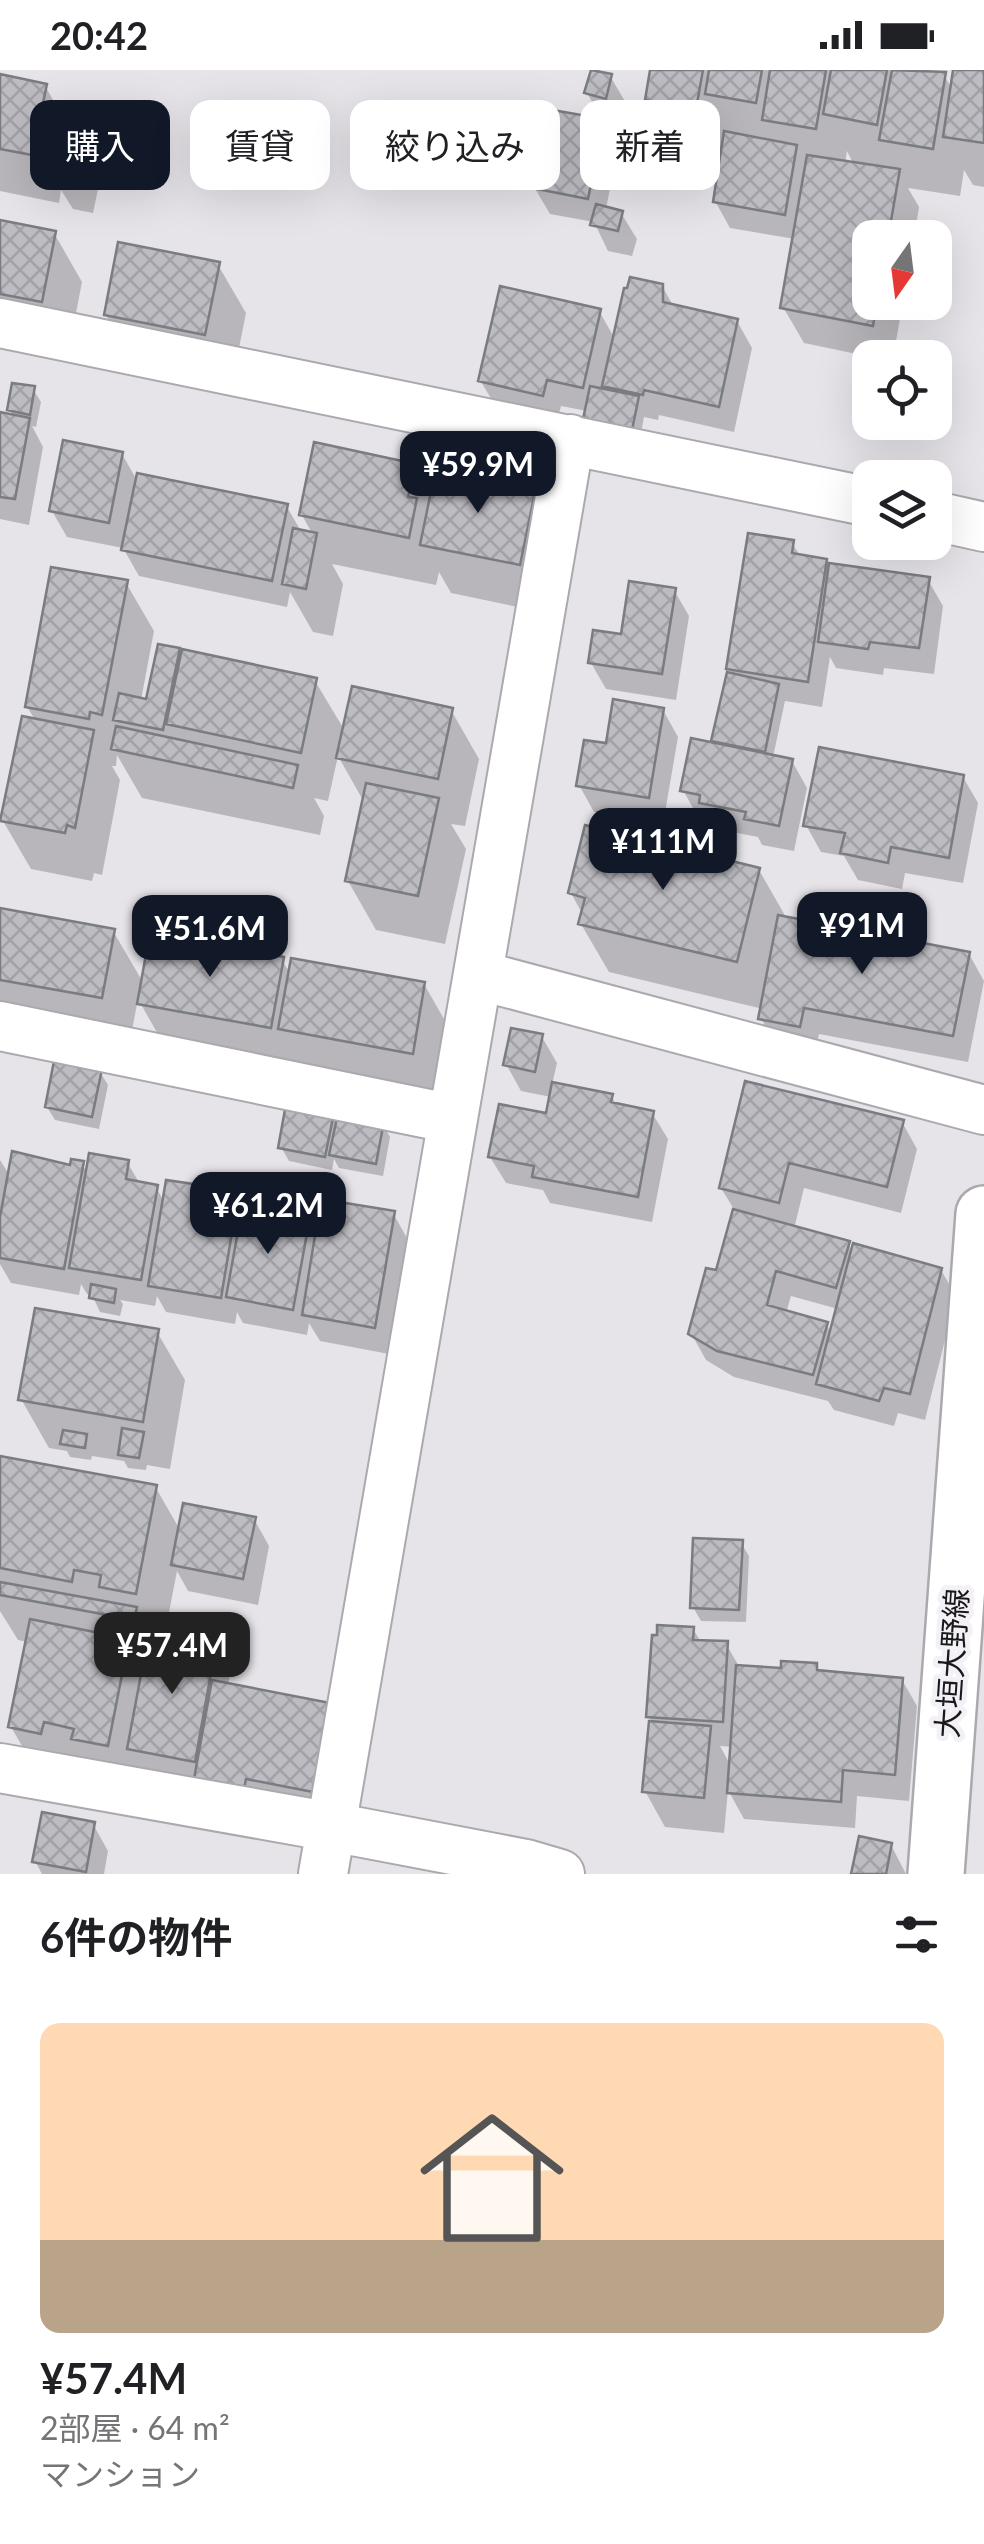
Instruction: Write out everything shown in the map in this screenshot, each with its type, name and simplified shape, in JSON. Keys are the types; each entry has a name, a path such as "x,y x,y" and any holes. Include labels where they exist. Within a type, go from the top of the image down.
{"main road":[{"name":"大垣大野線","path":"936,1874 984,1214"}],"street":[{"path":"0,323 852,498"},
{"path":"324,1874 570,439"},
{"path":"952,520 984,527"},
{"path":"478,975 984,1110"},
{"path":"0,1026 453,1119"},
{"path":"0,1768 526,1864 560,1874"}],"building":[{"path":"591,70 612,74 606,99 584,93"},
{"path":"650,70 703,70 698,100 645,100"},
{"path":"709,70 762,70 756,103 705,94"},
{"path":"770,70 826,70 816,129 762,120"},
{"path":"831,70 887,70 877,125 823,114"},
{"path":"892,70 946,72 933,149 879,140"},
{"path":"953,70 984,70 984,143 943,137"},
{"path":"0,74 47,84 44,100 30,100 30,155 0,149"},
{"path":"560,111 580,115 580,190 590,190 588,199 542,190 560,190"},
{"path":"724,131 797,145 785,215 713,202 715,190 720,190"},
{"path":"807,155 900,169 891,220 852,220 852,320 874,320 873,326 780,308"},
{"path":"596,204 623,211 618,231 590,225"},
{"path":"0,220 56,231 42,302 0,294"},
{"path":"118,242 220,262 205,335 104,315"},
{"path":"630,277 663,284 663,302 738,319 719,407 644,390 643,395 602,386 624,288"},
{"path":"500,286 601,309 583,388 547,380 543,396 478,381"},
{"path":"12,383 35,386 30,415 7,410"},
{"path":"590,386 639,396 632,430 583,419"},
{"path":"0,412 30,418 15,499 0,497"},
{"path":"63,440 123,452 109,523 49,511"},
{"path":"314,442 416,464 408,497 417,498 409,538 299,515"},
{"path":"436,467 536,487 520,565 420,545"},
{"path":"137,473 288,504 272,581 121,550"},
{"path":"293,528 317,533 306,589 282,584"},
{"path":"748,533 794,540 792,553 827,559 808,682 726,669"},
{"path":"829,563 930,577 919,648 870,642 868,649 818,642"},
{"path":"51,567 128,580 102,715 90,712 89,719 25,707"},
{"path":"629,581 676,588 662,674 588,663 593,630 621,634"},
{"path":"158,644 180,648 163,730 113,720 119,693 146,699"},
{"path":"182,649 317,678 301,753 166,724"},
{"path":"727,672 779,684 765,752 711,741"},
{"path":"352,686 453,708 438,779 336,758"},
{"path":"613,699 664,708 649,798 576,786 584,740 606,743"},
{"path":"22,716 94,730 75,828 67,825 65,833 0,821"},
{"path":"116,726 298,765 293,788 111,749"},
{"path":"691,738 793,759 779,826 744,819 746,812 699,803 700,795 680,791"},
{"path":"819,747 964,775 949,858 891,847 888,863 840,853 845,833 803,826"},
{"path":"366,783 439,798 418,896 345,881"},
{"path":"585,825 760,868 737,962 578,924 585,898 568,893"},
{"path":"0,908 115,929 102,998 0,980"},
{"path":"778,915 970,952 953,1036 804,1008 800,1027 758,1019"},
{"path":"150,932 284,957 271,1028 137,1004"},
{"path":"291,958 425,982 413,1054 278,1029"},
{"path":"511,1028 543,1034 535,1072 503,1065"},
{"path":"54,1061 102,1069 92,1117 45,1107"},
{"path":"745,1081 904,1120 887,1187 789,1163 779,1203 719,1188"},
{"path":"552,1082 613,1094 611,1102 654,1111 638,1197 532,1177 534,1166 488,1157 499,1104 546,1113"},
{"path":"286,1104 334,1113 325,1157 278,1148"},
{"path":"338,1113 384,1121 376,1164 329,1155"},
{"path":"12,1151 70,1165 71,1159 84,1161 64,1269 0,1258 0,1217"},
{"path":"89,1153 129,1160 126,1179 158,1185 141,1280 69,1268"},
{"path":"202,1178 240,1185 221,1298 148,1286 166,1180 201,1185"},
{"path":"321,1199 395,1211 375,1328 302,1315"},
{"path":"243,1204 310,1217 293,1310 226,1297"},
{"path":"733,1209 850,1241 836,1288 776,1271 767,1305 828,1322 813,1375 717,1351 688,1334 706,1268 716,1270"},
{"path":"853,1243 942,1268 910,1394 884,1388 879,1401 816,1384"},
{"path":"91,1284 116,1289 114,1303 89,1298"},
{"path":"35,1308 159,1329 143,1422 18,1400"},
{"path":"122,1428 144,1432 139,1458 118,1455"},
{"path":"63,1430 87,1434 85,1448 60,1444"},
{"path":"0,1456 157,1485 136,1594 99,1587 101,1575 74,1570 72,1582 0,1568"},
{"path":"183,1503 256,1517 243,1579 171,1565"},
{"path":"693,1538 743,1540 739,1610 690,1608"},
{"path":"0,1582 137,1607 134,1620 0,1595"},
{"path":"30,1619 129,1639 108,1746 71,1739 74,1729 44,1722 41,1734 8,1727"},
{"path":"657,1625 694,1627 693,1640 728,1641 723,1722 646,1717 652,1635 657,1635"},
{"path":"149,1632 216,1645 195,1762 127,1749"},
{"path":"781,1661 817,1663 817,1670 903,1678 895,1775 843,1770 841,1802 727,1793 736,1665 781,1668"},
{"path":"212,1680 330,1703 313,1792 246,1779 244,1789 194,1779"},
{"path":"649,1721 711,1726 704,1798 642,1792"},
{"path":"42,1812 95,1822 86,1872 32,1862"},
{"path":"859,1836 892,1843 886,1874 851,1874"}]}
